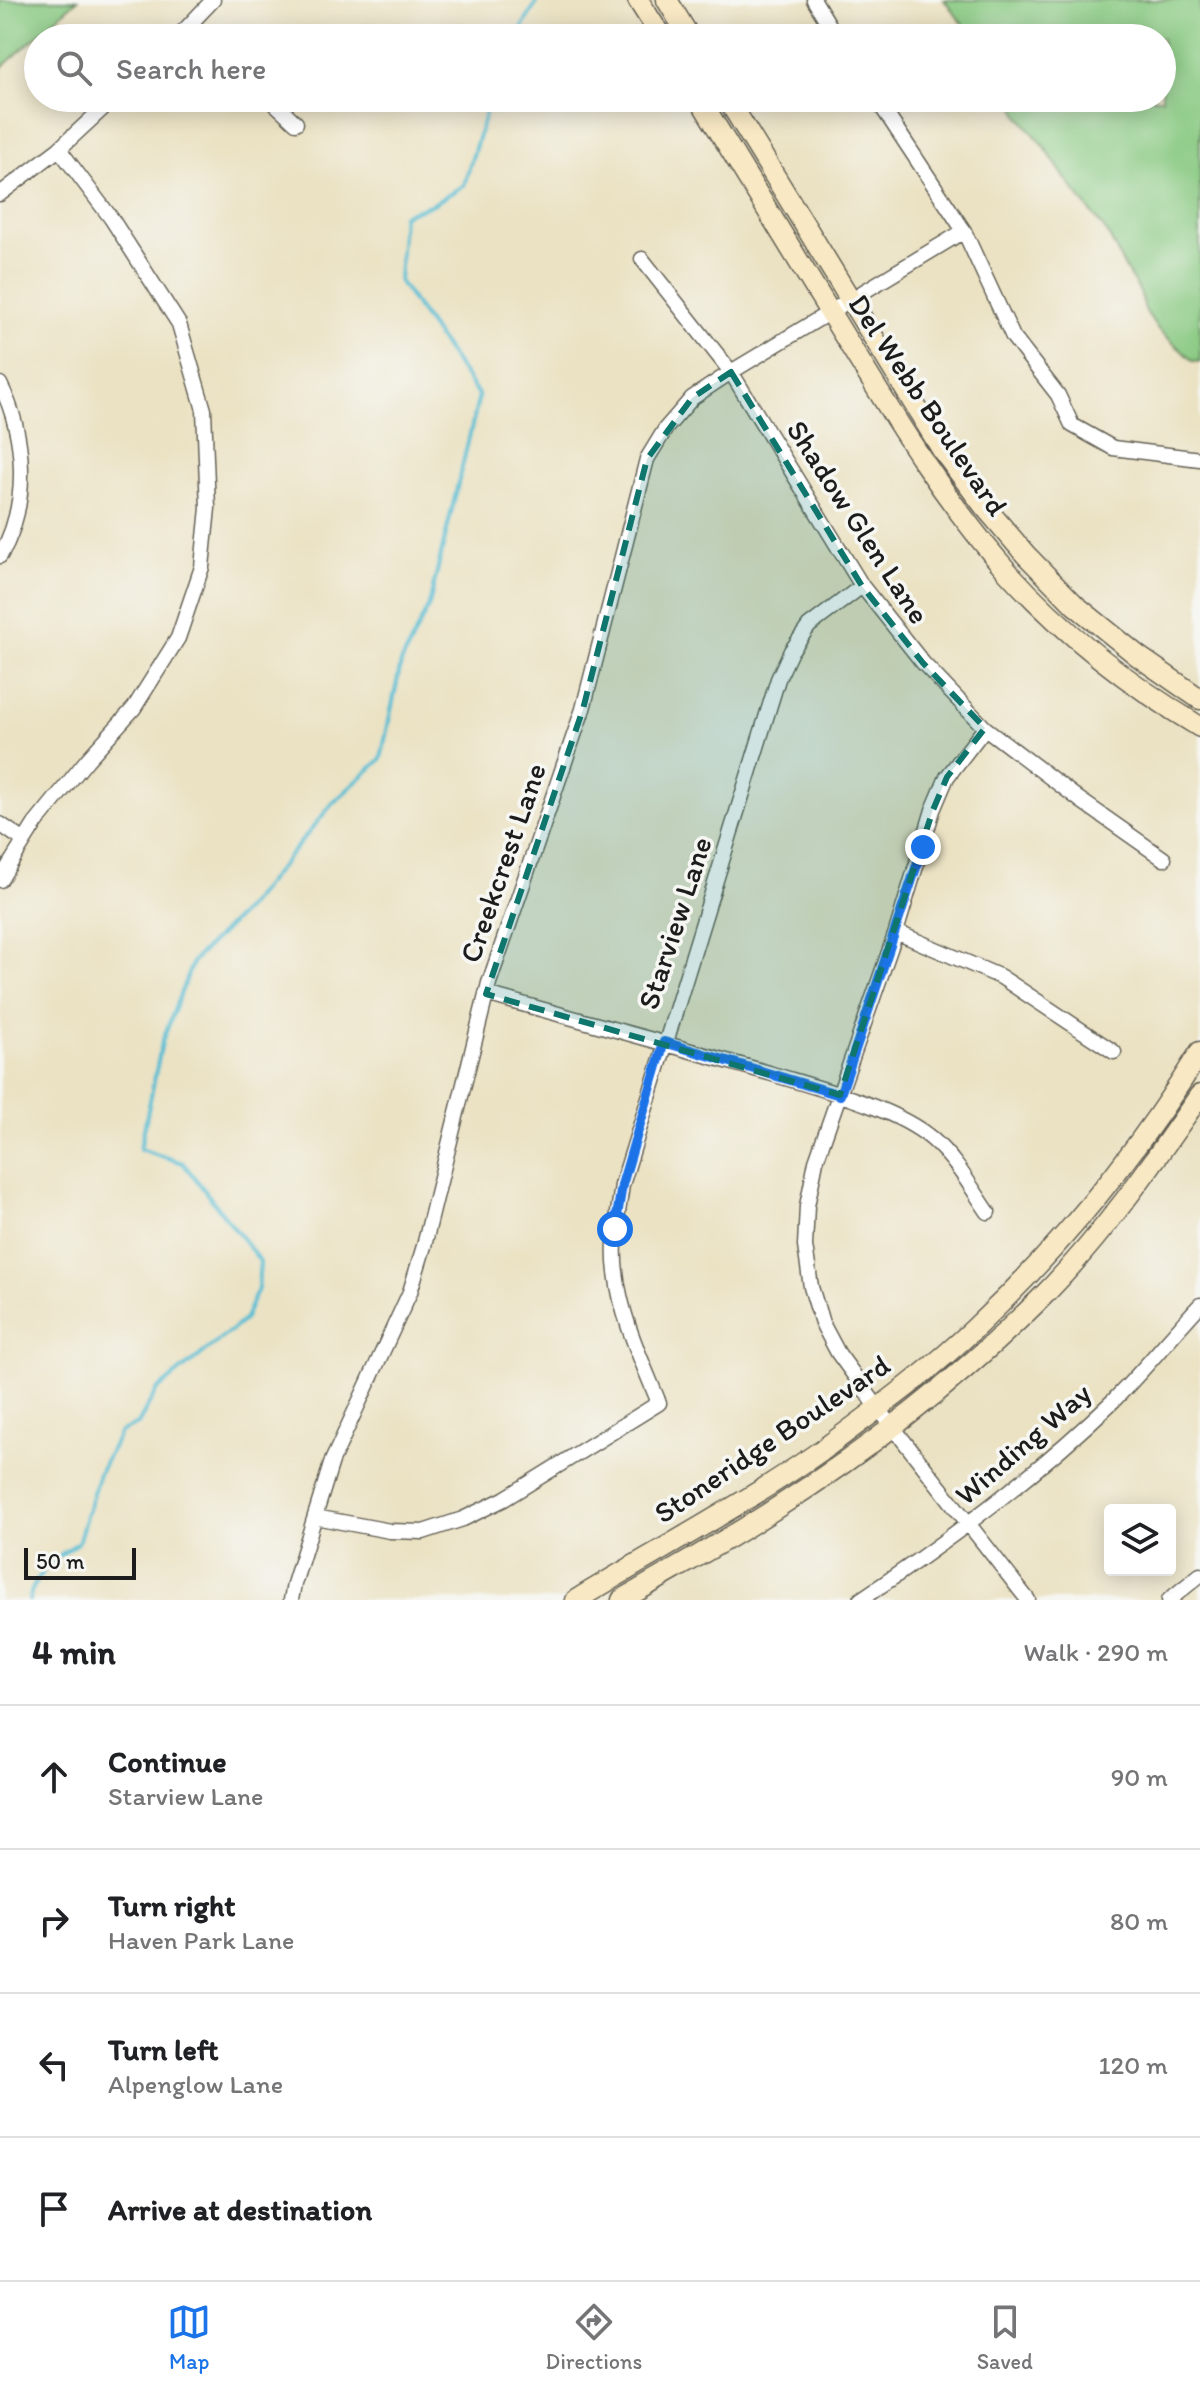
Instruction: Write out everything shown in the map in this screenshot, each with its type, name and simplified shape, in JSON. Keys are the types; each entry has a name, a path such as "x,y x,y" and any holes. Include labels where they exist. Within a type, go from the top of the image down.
{"street":[{"path":"192,24 213,0"},
{"path":"638,0 653,24"},
{"path":"667,0 682,24"},
{"path":"814,0 829,24"},
{"path":"0,194 59,149 99,112"},
{"path":"284,112 296,123"},
{"name":"Del Webb Boulevard","path":"709,112 943,451 1007,534 1075,605 1138,656 1200,699"},
{"name":"Del Webb Boulevard","path":"735,112 931,473 966,522 1060,624 1102,658 1200,727"},
{"path":"885,112 964,231 1013,337 1058,395 1072,425 1113,448 1200,459"},
{"path":"0,880 23,840 87,760 134,708 178,638 202,567 208,508 204,410 179,324 111,218 59,149"},
{"name":"Creekcrest Lane","path":"291,1600 332,1461 410,1292 486,994 583,709 647,459 666,428 692,398 964,231"},
{"name":"Shadow Glen Lane","path":"642,259 731,372 862,586 923,663 985,728 1164,859"},
{"path":"0,384 9,401 21,448 20,493 10,539 0,556"},
{"name":"Starview Lane","path":"315,1517 390,1531 423,1532 463,1519 504,1499 659,1403 623,1312 615,1271 615,1229 622,1185 778,679 791,651 809,626 862,586"},
{"path":"985,728 947,777 933,810 896,932 816,1161 807,1206 805,1246 811,1287 822,1323 838,1353 1028,1600"},
{"path":"0,824 23,840"},
{"path":"896,932 1001,977 1114,1052"},
{"path":"486,994 664,1042 840,1095 905,1121 932,1139 956,1166 988,1212"},
{"name":"Stoneridge Boulevard","path":"576,1600 827,1446 885,1417 923,1373 974,1329 1059,1241 1148,1131 1200,1052"},
{"name":"Stoneridge Boulevard","path":"622,1600 777,1508 885,1417 992,1345 1041,1298 1129,1196 1200,1095"},
{"name":"Winding Way","path":"860,1600 970,1524 1042,1465 1115,1398 1200,1305"},
{"path":"1169,1600 1200,1575"}],"highlighted area":[{"path":"731,372 862,586 923,663 985,728 947,777 933,810 840,1095 486,994 583,709 647,459 692,398"}],"green space":[{"path":"0,0 77,0 50,24 24,24 24,47 0,69"},
{"path":"944,0 1200,0 1200,362 1193,361 1157,328 1108,234 1017,112 1176,112 1176,24 963,24"}],"waterway":[{"path":"524,24 538,0"},
{"path":"29,1600 36,1582 47,1567 78,1543 99,1473 120,1432 138,1424 157,1390 244,1320 258,1289 260,1261 183,1163 140,1149 162,1042 193,961 245,910 332,804 381,759 401,663 429,605 479,396 399,281 403,215 433,204 464,185 486,112"}],"route":[{"path":"615,1229 622,1185 664,1042 840,1095 923,847"}]}
